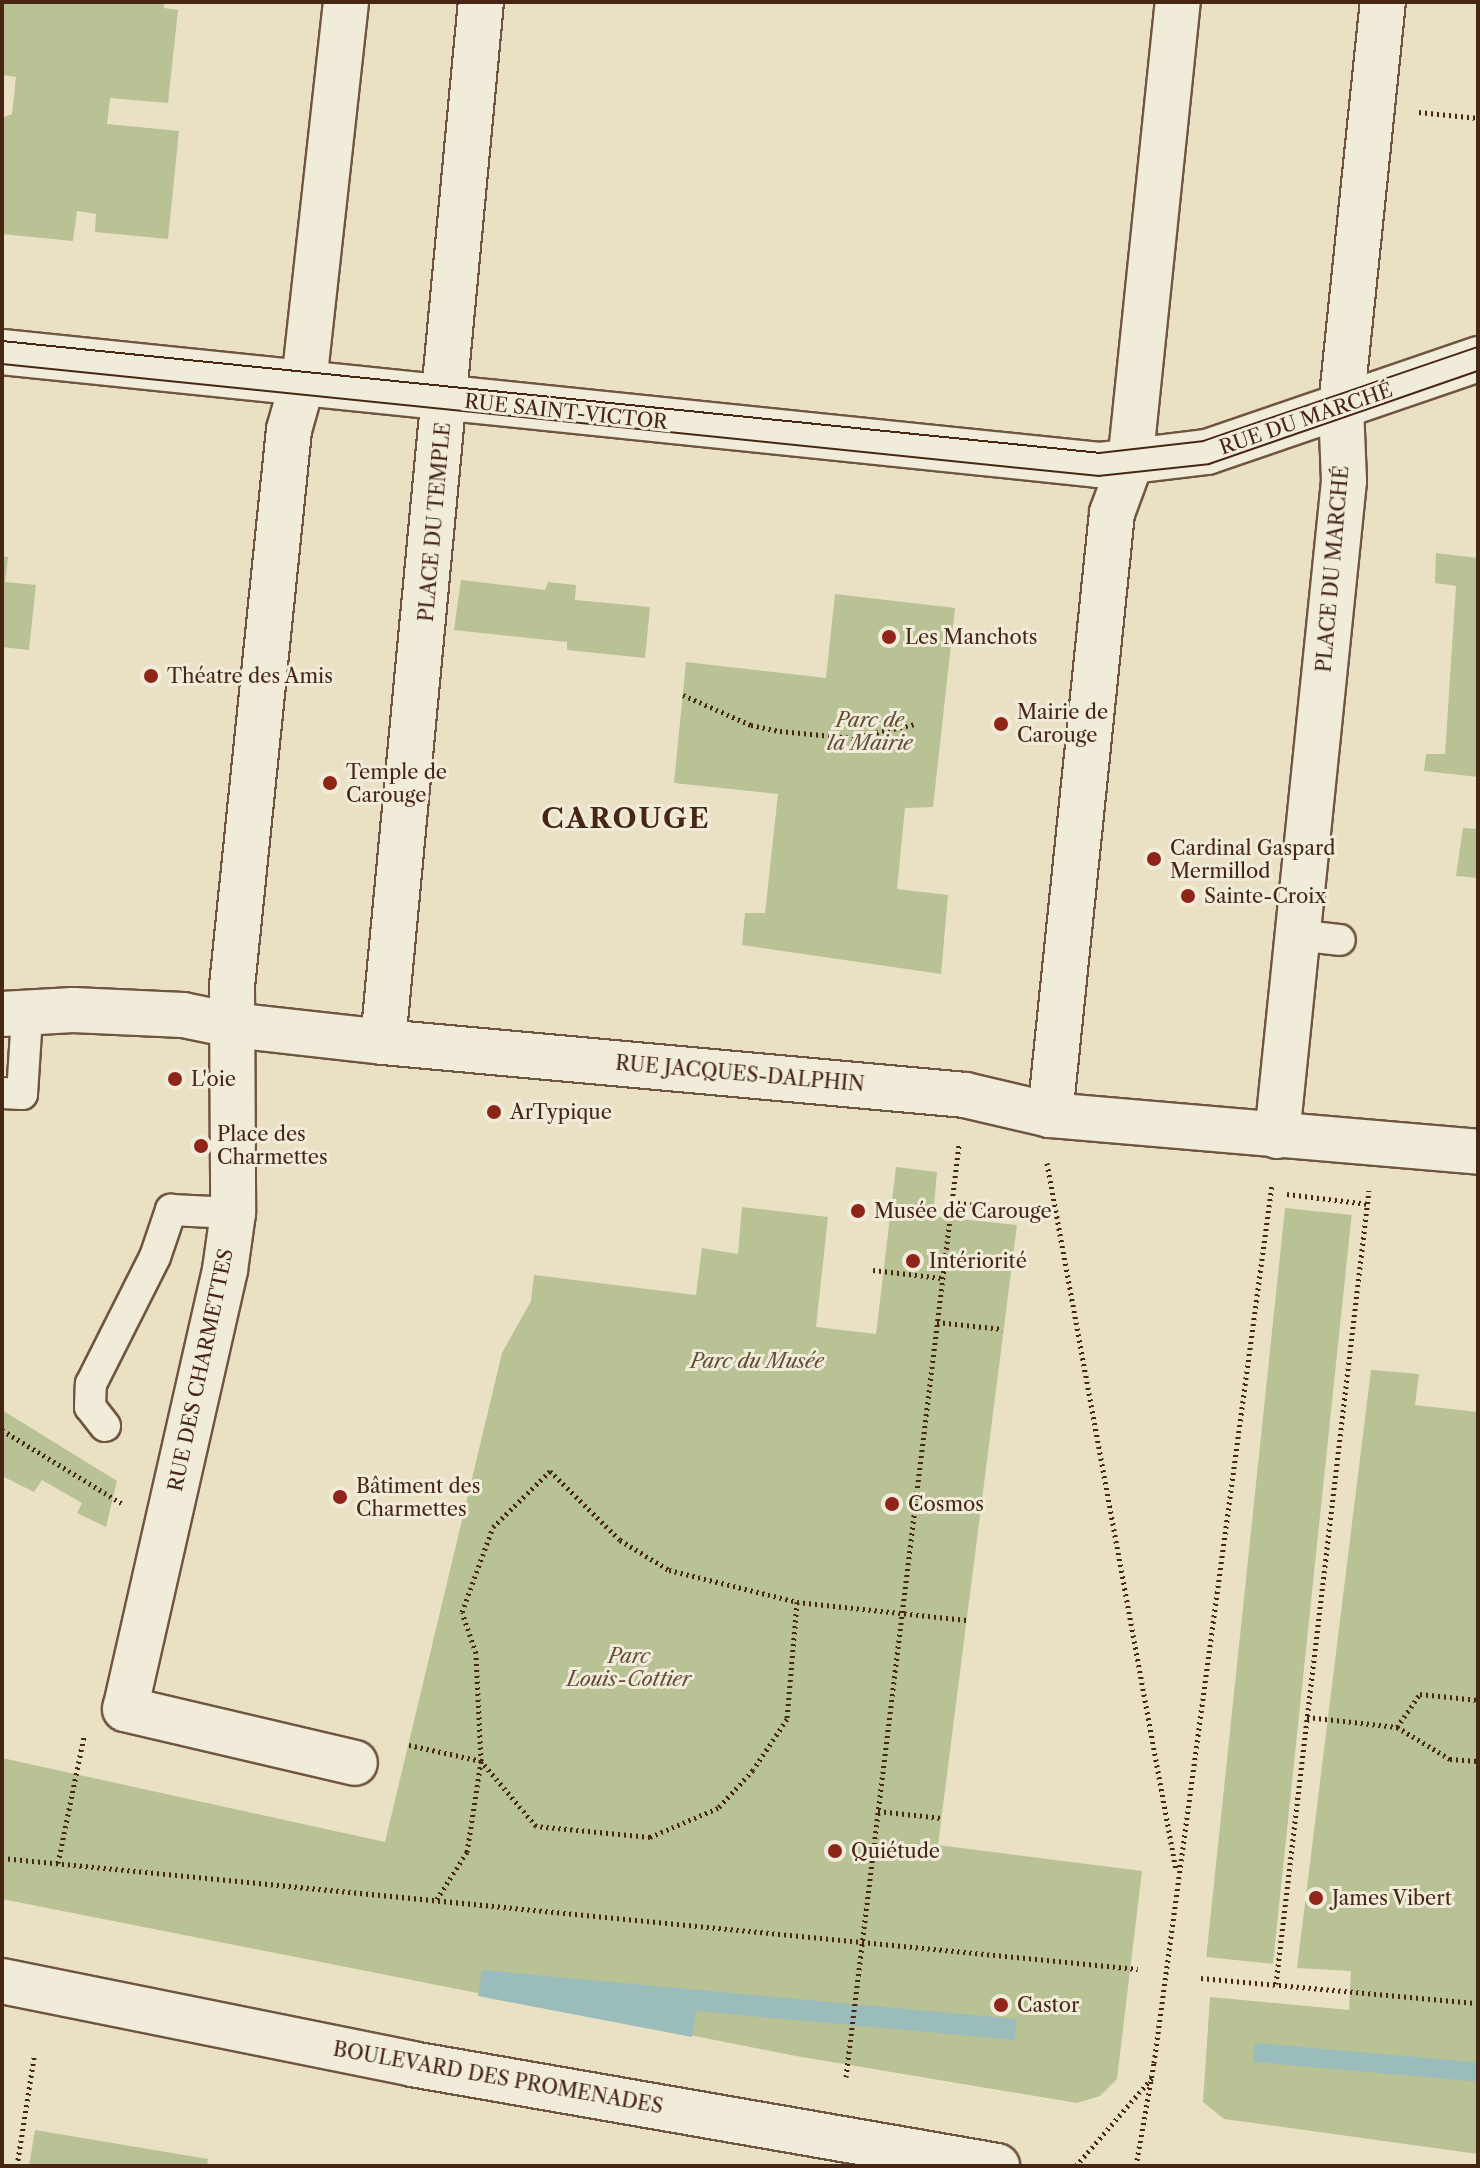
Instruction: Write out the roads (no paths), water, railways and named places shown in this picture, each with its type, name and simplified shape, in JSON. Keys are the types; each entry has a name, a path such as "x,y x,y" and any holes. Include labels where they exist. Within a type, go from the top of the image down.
{"street":[{"path":"232,1025 289,430 303,384 346,2"},
{"name":"PLACE DU TEMPLE","path":"383,1042 447,399 481,2"},
{"path":"1048,1134 1112,513 1130,464 1178,2"},
{"name":"PLACE DU MARCHÉ","path":"1275,1156 1344,481 1341,407 1383,2"},
{"name":"RUE SAINT-VICTOR","path":"2,352 1033,461 1130,464"},
{"name":"RUE DU MARCHÉ","path":"1130,464 1207,452 1478,359"},
{"name":"RUE JACQUES-DALPHIN","path":"14,1015 73,1010 183,1015 232,1025 383,1042 965,1095 1048,1134 1275,1156 1394,1144 1478,1152"},
{"name":"RUE DES CHARMETTES","path":"232,1025 233,1213 125,1709 355,1763"},
{"name":"BOULEVARD DES PROMENADES","path":"2,1981 396,2061 997,2166"}],"lane":[{"path":"1296,935 1340,940"},
{"path":"2,1093 22,1094 14,1015"},
{"path":"105,1426 90,1407 91,1384 155,1257 171,1210 233,1213"}],"water":[{"path":"482,1970 1016,2019 1015,2040 696,2011 692,2037 478,1996"},
{"path":"1255,2043 1478,2063 1476,2081 1253,2062"}],"tram line":[{"path":"2,341 1100,453 1203,441 1478,347"},
{"path":"2,364 1099,476 1209,464 1478,371"}],"place":[{"name":"Les Manchots","path":"889,637"},
{"name":"Théatre des Amis","path":"151,676"},
{"name":"Mairie de Carouge","path":"1001,724"},
{"name":"Temple de Carouge","path":"330,783"},
{"name":"Cardinal Gaspard Mermillod","path":"1154,859"},
{"name":"Sainte-Croix","path":"1188,896"},
{"name":"L'oie","path":"175,1079"},
{"name":"ArTypique","path":"494,1112"},
{"name":"Place des Charmettes","path":"201,1146"},
{"name":"Musée de Carouge","path":"858,1211"},
{"name":"Intériorité","path":"913,1261"},
{"name":"Bâtiment des Charmettes","path":"340,1497"},
{"name":"Cosmos","path":"892,1504"},
{"name":"Quiétude","path":"835,1851"},
{"name":"James Vibert","path":"1316,1898"},
{"name":"Castor","path":"1001,2005"}],"district":[{"name":"CAROUGE","path":"626,818"}],"park label":[{"name":"Parc de la Mairie","path":"870,732"},
{"name":"Parc du Musée","path":"757,1361"},
{"name":"Parc Louis-Cottier","path":"629,1668"}]}
